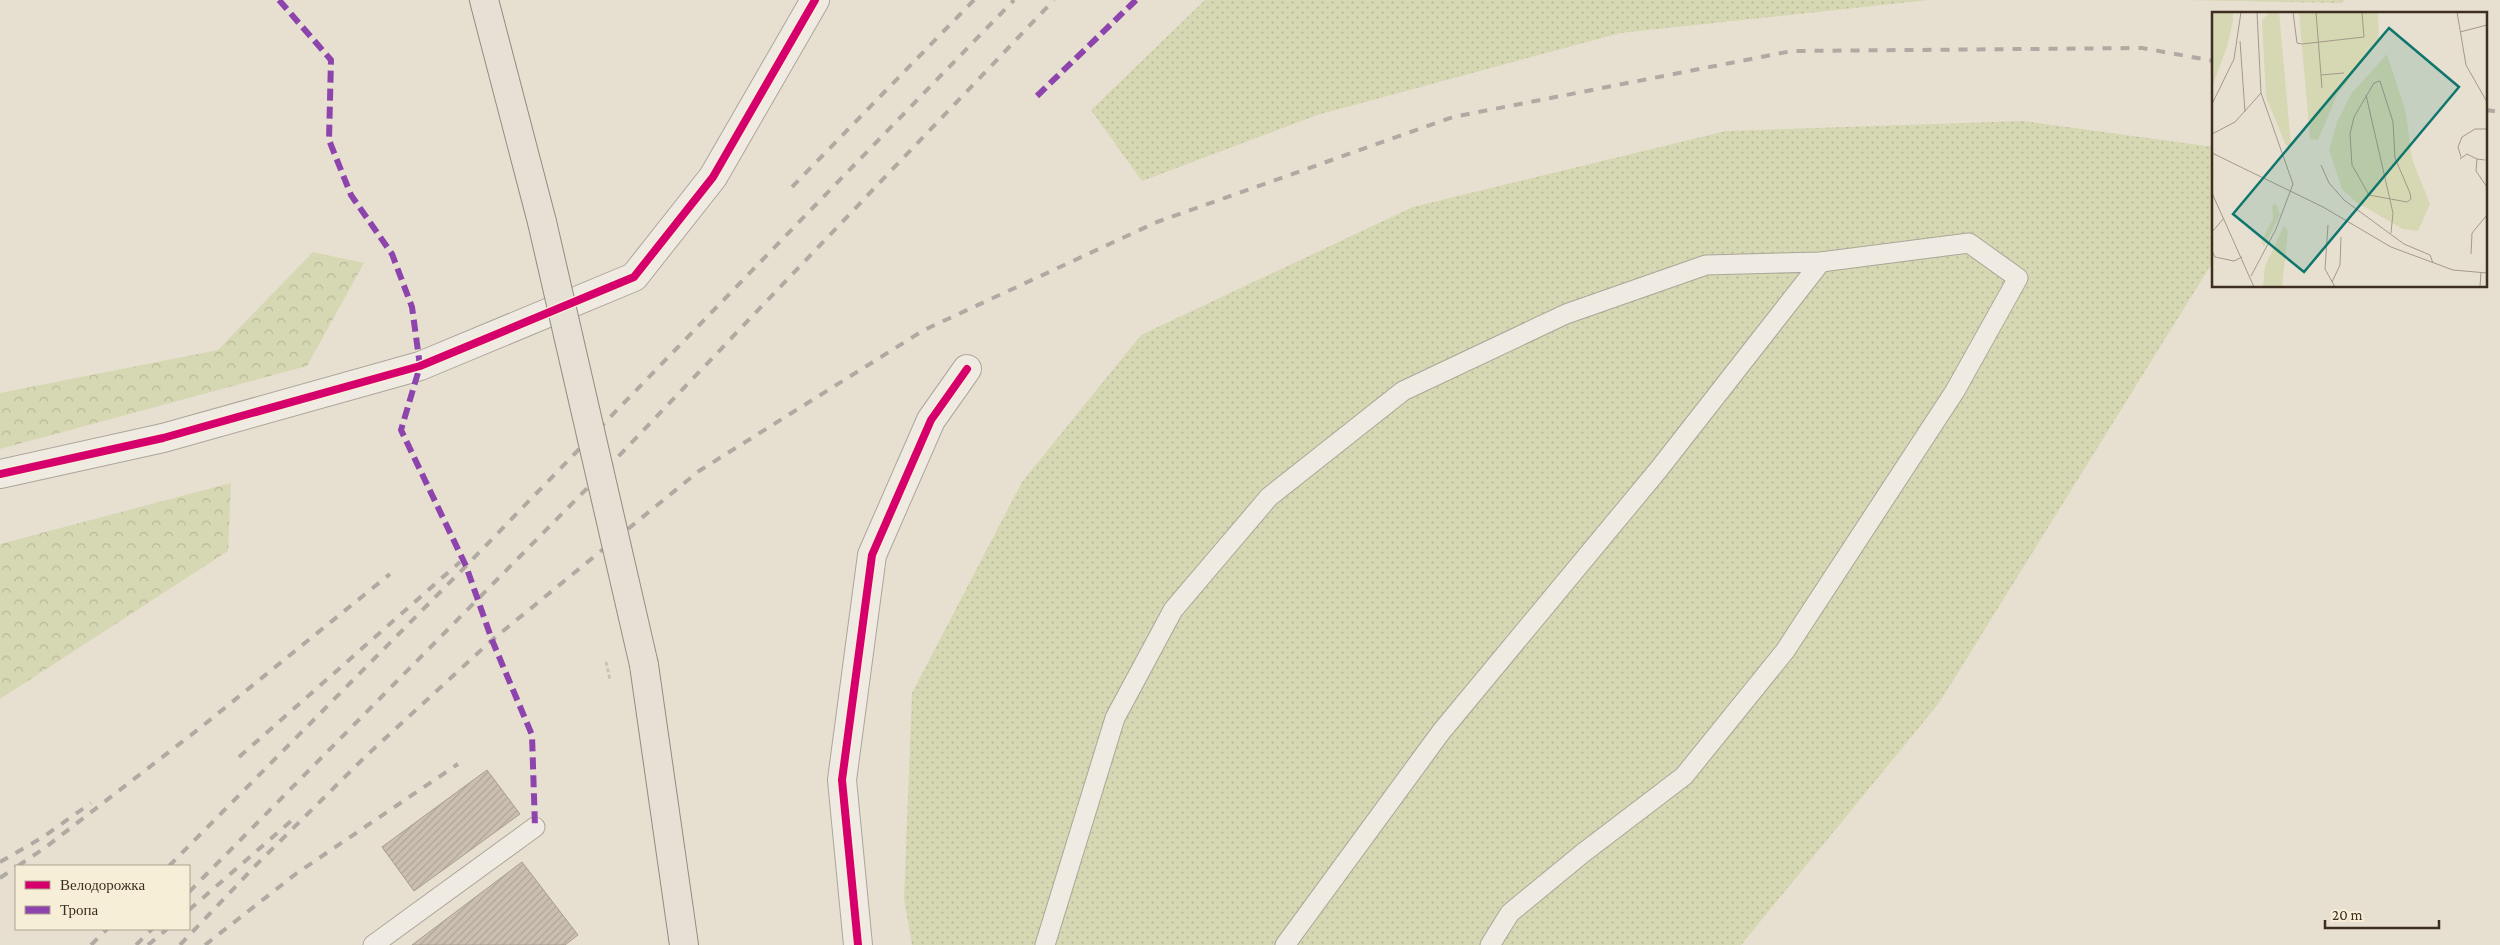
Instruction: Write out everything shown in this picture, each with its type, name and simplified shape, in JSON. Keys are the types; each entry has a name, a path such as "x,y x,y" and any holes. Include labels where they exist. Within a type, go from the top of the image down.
{"main road":[{"path":"484,0 542,222 644,666 684,945"}],"street":[{"path":"0,474 163,438 420,366 634,277 713,177 815,0"},
{"path":"858,945 842,780 872,555 931,420 967,369"}],"lane":[{"path":"1046,945 1115,718 1173,610 1269,497 1403,391 1566,314 1706,264 1821,262 1968,243 2018,278 1954,391 1785,651 1684,776 1582,853 1510,913 1490,945"},
{"path":"1285,945 1441,732 1659,469 1821,262"},
{"path":"373,945 535,827"}],"green space":[{"path":"1205,0 1929,0 1620,33 1317,115 1142,181 1091,110"},
{"path":"2181,0 2345,0 2341,3"},
{"path":"2023,121 2212,147 2212,263 1939,703 1741,945 912,945 904,899 912,693 1022,482 1141,335 1413,207 1726,131"},
{"path":"313,252 364,263 307,366 0,449 0,393 218,350"},
{"path":"231,483 228,551 0,699 0,544"}],"building":[{"path":"487,770 520,814 414,891 382,847"},
{"path":"522,862 578,935 565,945 412,945"}],"railway":[{"path":"792,187 974,0"},
{"path":"170,865 466,566 1014,0"},
{"path":"190,891 616,459 1054,0"},
{"path":"180,945 257,864 367,755 492,640 699,471 924,330 1157,222 1453,117 1792,51 2142,48 2212,61"},
{"path":"2488,110 2500,112"},
{"path":"239,757 460,562"},
{"path":"19,865 46,847 200,728 390,574"},
{"path":"205,945 297,873 458,764"},
{"path":"0,862 43,837 91,803"},
{"path":"190,909 291,821"},
{"path":"0,878 15,868"},
{"path":"91,945 106,930"},
{"path":"136,945 151,930"},
{"path":"148,945 166,930"}],"marked path":[{"path":"279,0 331,60 329,140 351,195 392,254 412,307 420,366 401,430 466,566 492,640 532,735 535,827"},
{"path":"1037,96 1136,0"}],"cycle path":[{"path":"0,474 163,438 420,366 634,277 713,177 815,0"},
{"path":"858,945 842,780 872,555 931,420 967,369"}]}
